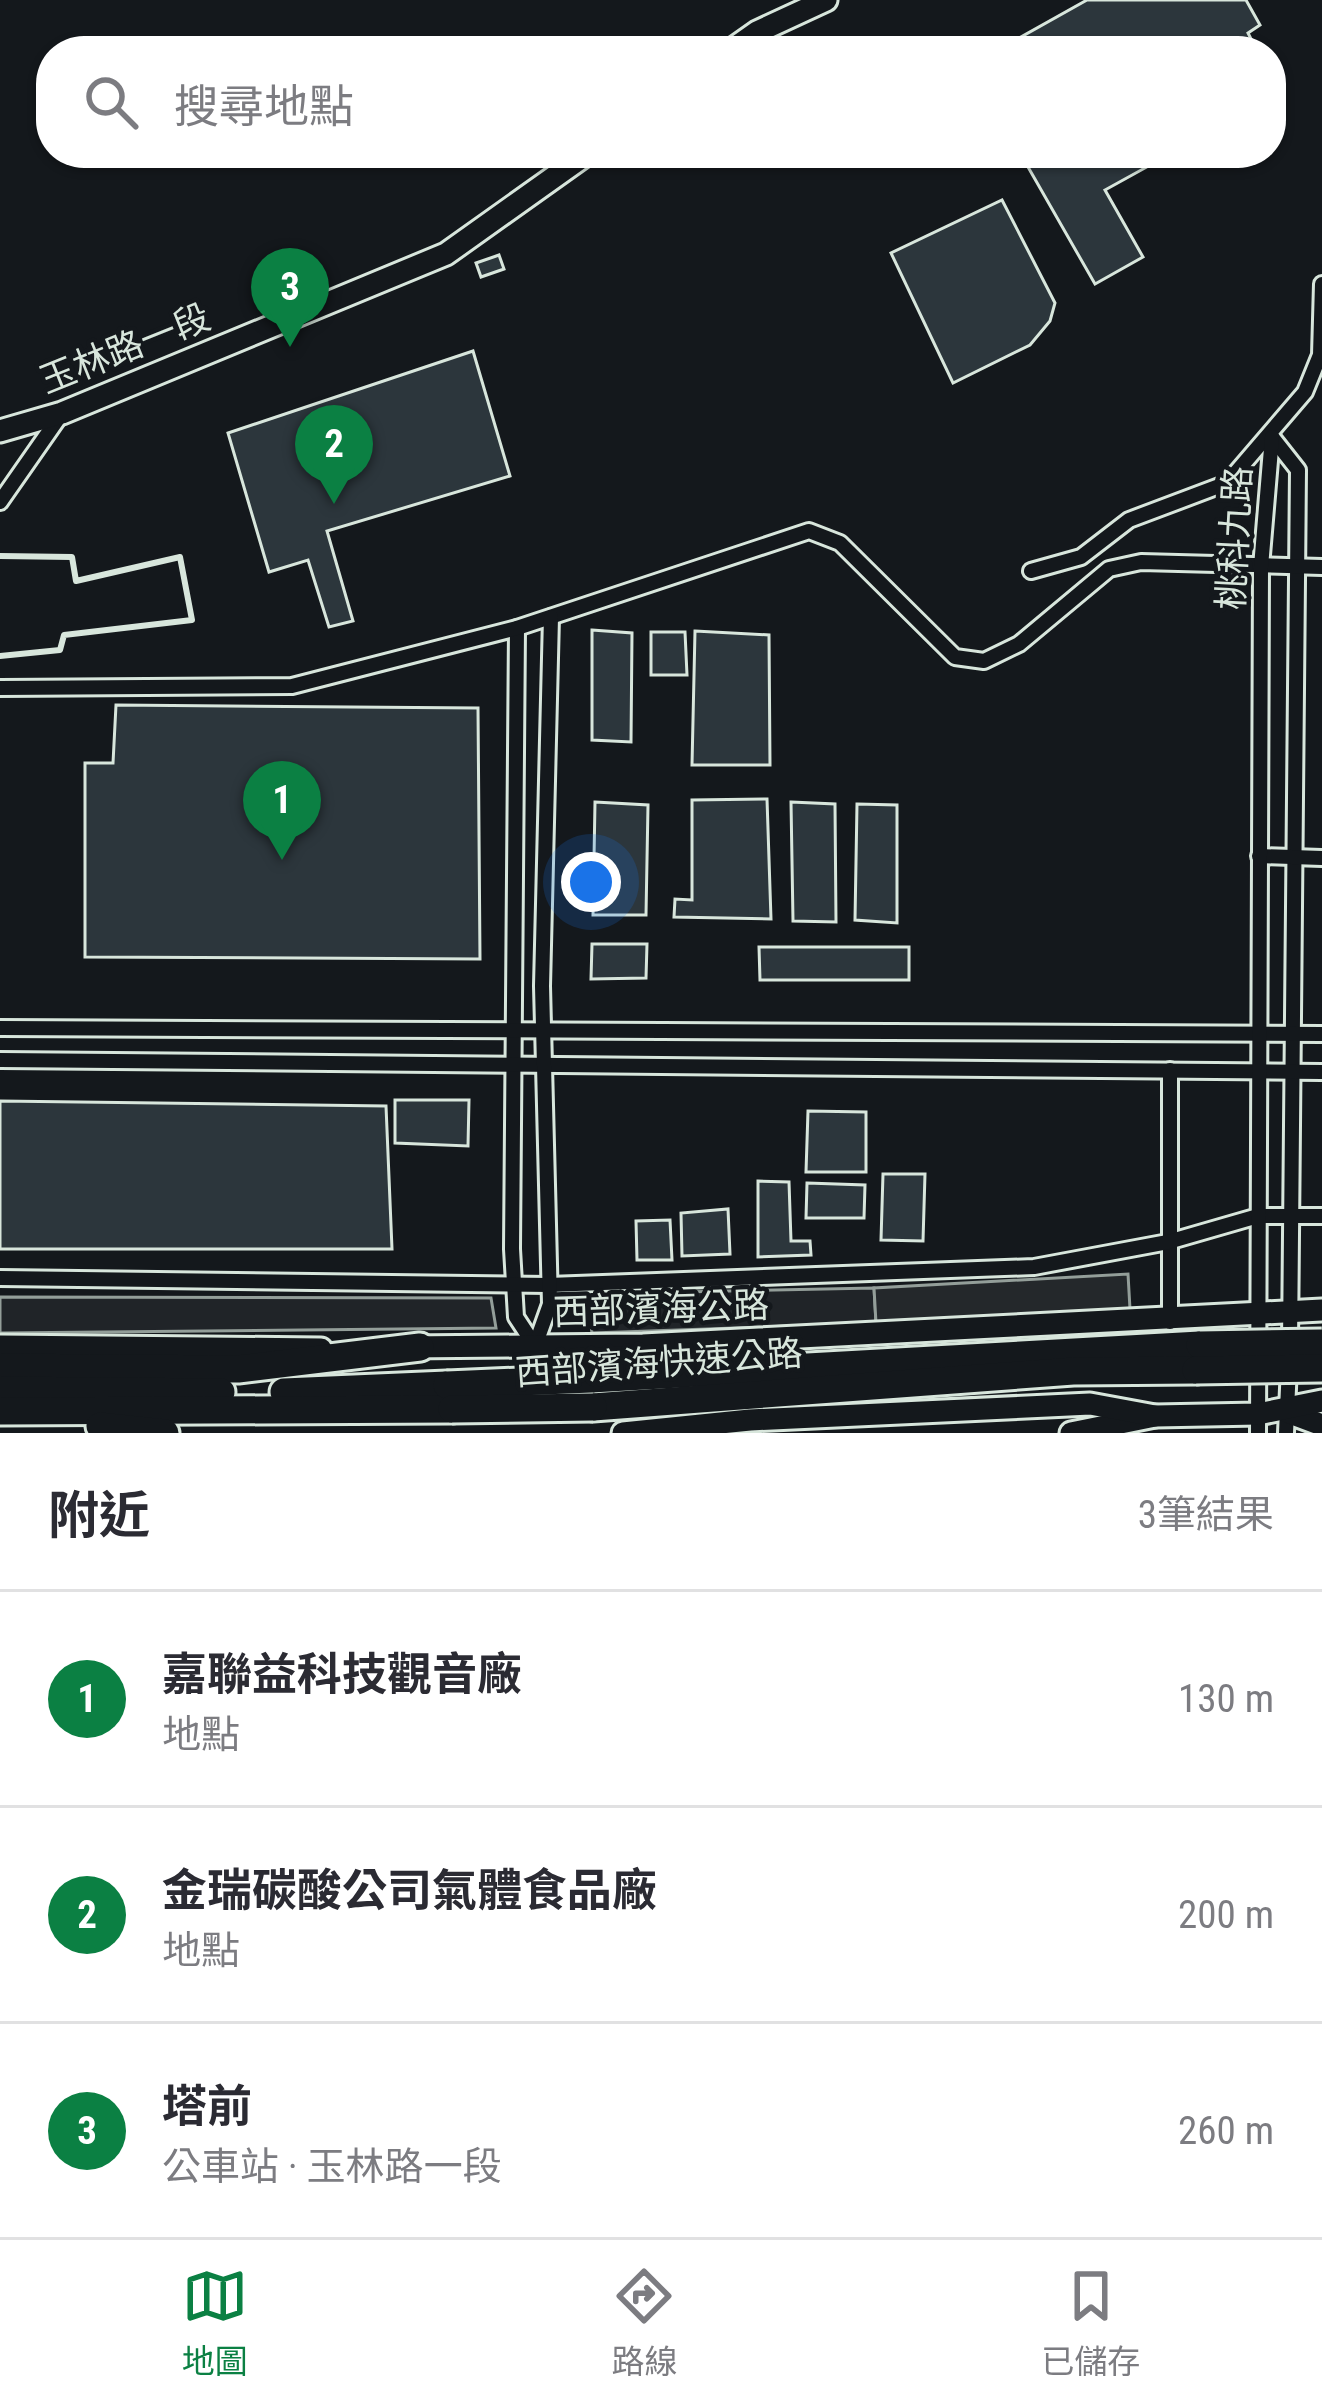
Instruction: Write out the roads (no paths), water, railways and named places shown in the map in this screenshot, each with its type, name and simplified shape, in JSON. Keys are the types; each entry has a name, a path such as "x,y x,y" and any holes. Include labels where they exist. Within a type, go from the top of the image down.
{"highway":[{"name":"西部濱海快速公路","path":"0,1411 592,1393 1073,1371 1322,1343"},
{"path":"0,1367 238,1369 421,1347"},
{"name":"西部濱海快速公路","path":"1198,1357 1322,1368"},
{"name":"西部濱海快速公路","path":"0,1390 450,1397"},
{"path":"0,1429 109,1426 165,1433"}],"main road":[{"path":"751,36 826,0"},
{"name":"玉林路一段","path":"0,431 62,412 446,254 566,168"},
{"name":"西部濱海公路","path":"0,1346 535,1346 1170,1322 1322,1310"},
{"path":"1287,1423 1322,1401"},
{"path":"623,1433 750,1420 1090,1404 1155,1416 1322,1425"},
{"path":"1071,1433 1155,1416"}],"street":[{"path":"1031,571 1081,557 1129,520 1227,483 1305,392 1320,355 1322,284"},
{"path":"0,502 62,412"},
{"name":"桃科九路","path":"1258,1424 1261,567 1272,436"},
{"name":"桃科九路","path":"1272,436 1298,470 1294,1216 1287,1423"},
{"path":"0,688 292,686 517,628 809,531 841,543 955,657 984,661 1019,644 1108,569 1141,562 1322,566"},
{"path":"536,1433 535,1346 550,1304 544,1029 551,616"},
{"path":"517,628 514,1285 516,1317 535,1346"},
{"path":"1259,856 1322,858"},
{"path":"0,1028 1322,1034"},
{"path":"0,1060 1322,1072"},
{"path":"1170,1070 1170,1322"},
{"path":"0,1279 549,1285 1034,1267 1168,1242 1258,1216 1322,1216"}],"place":[{"name":"塔前","path":"290,347"},
{"name":"金瑞碳酸公司氣體食品廠","path":"334,504"},
{"name":"嘉聯益科技觀音廠","path":"282,860"}]}
